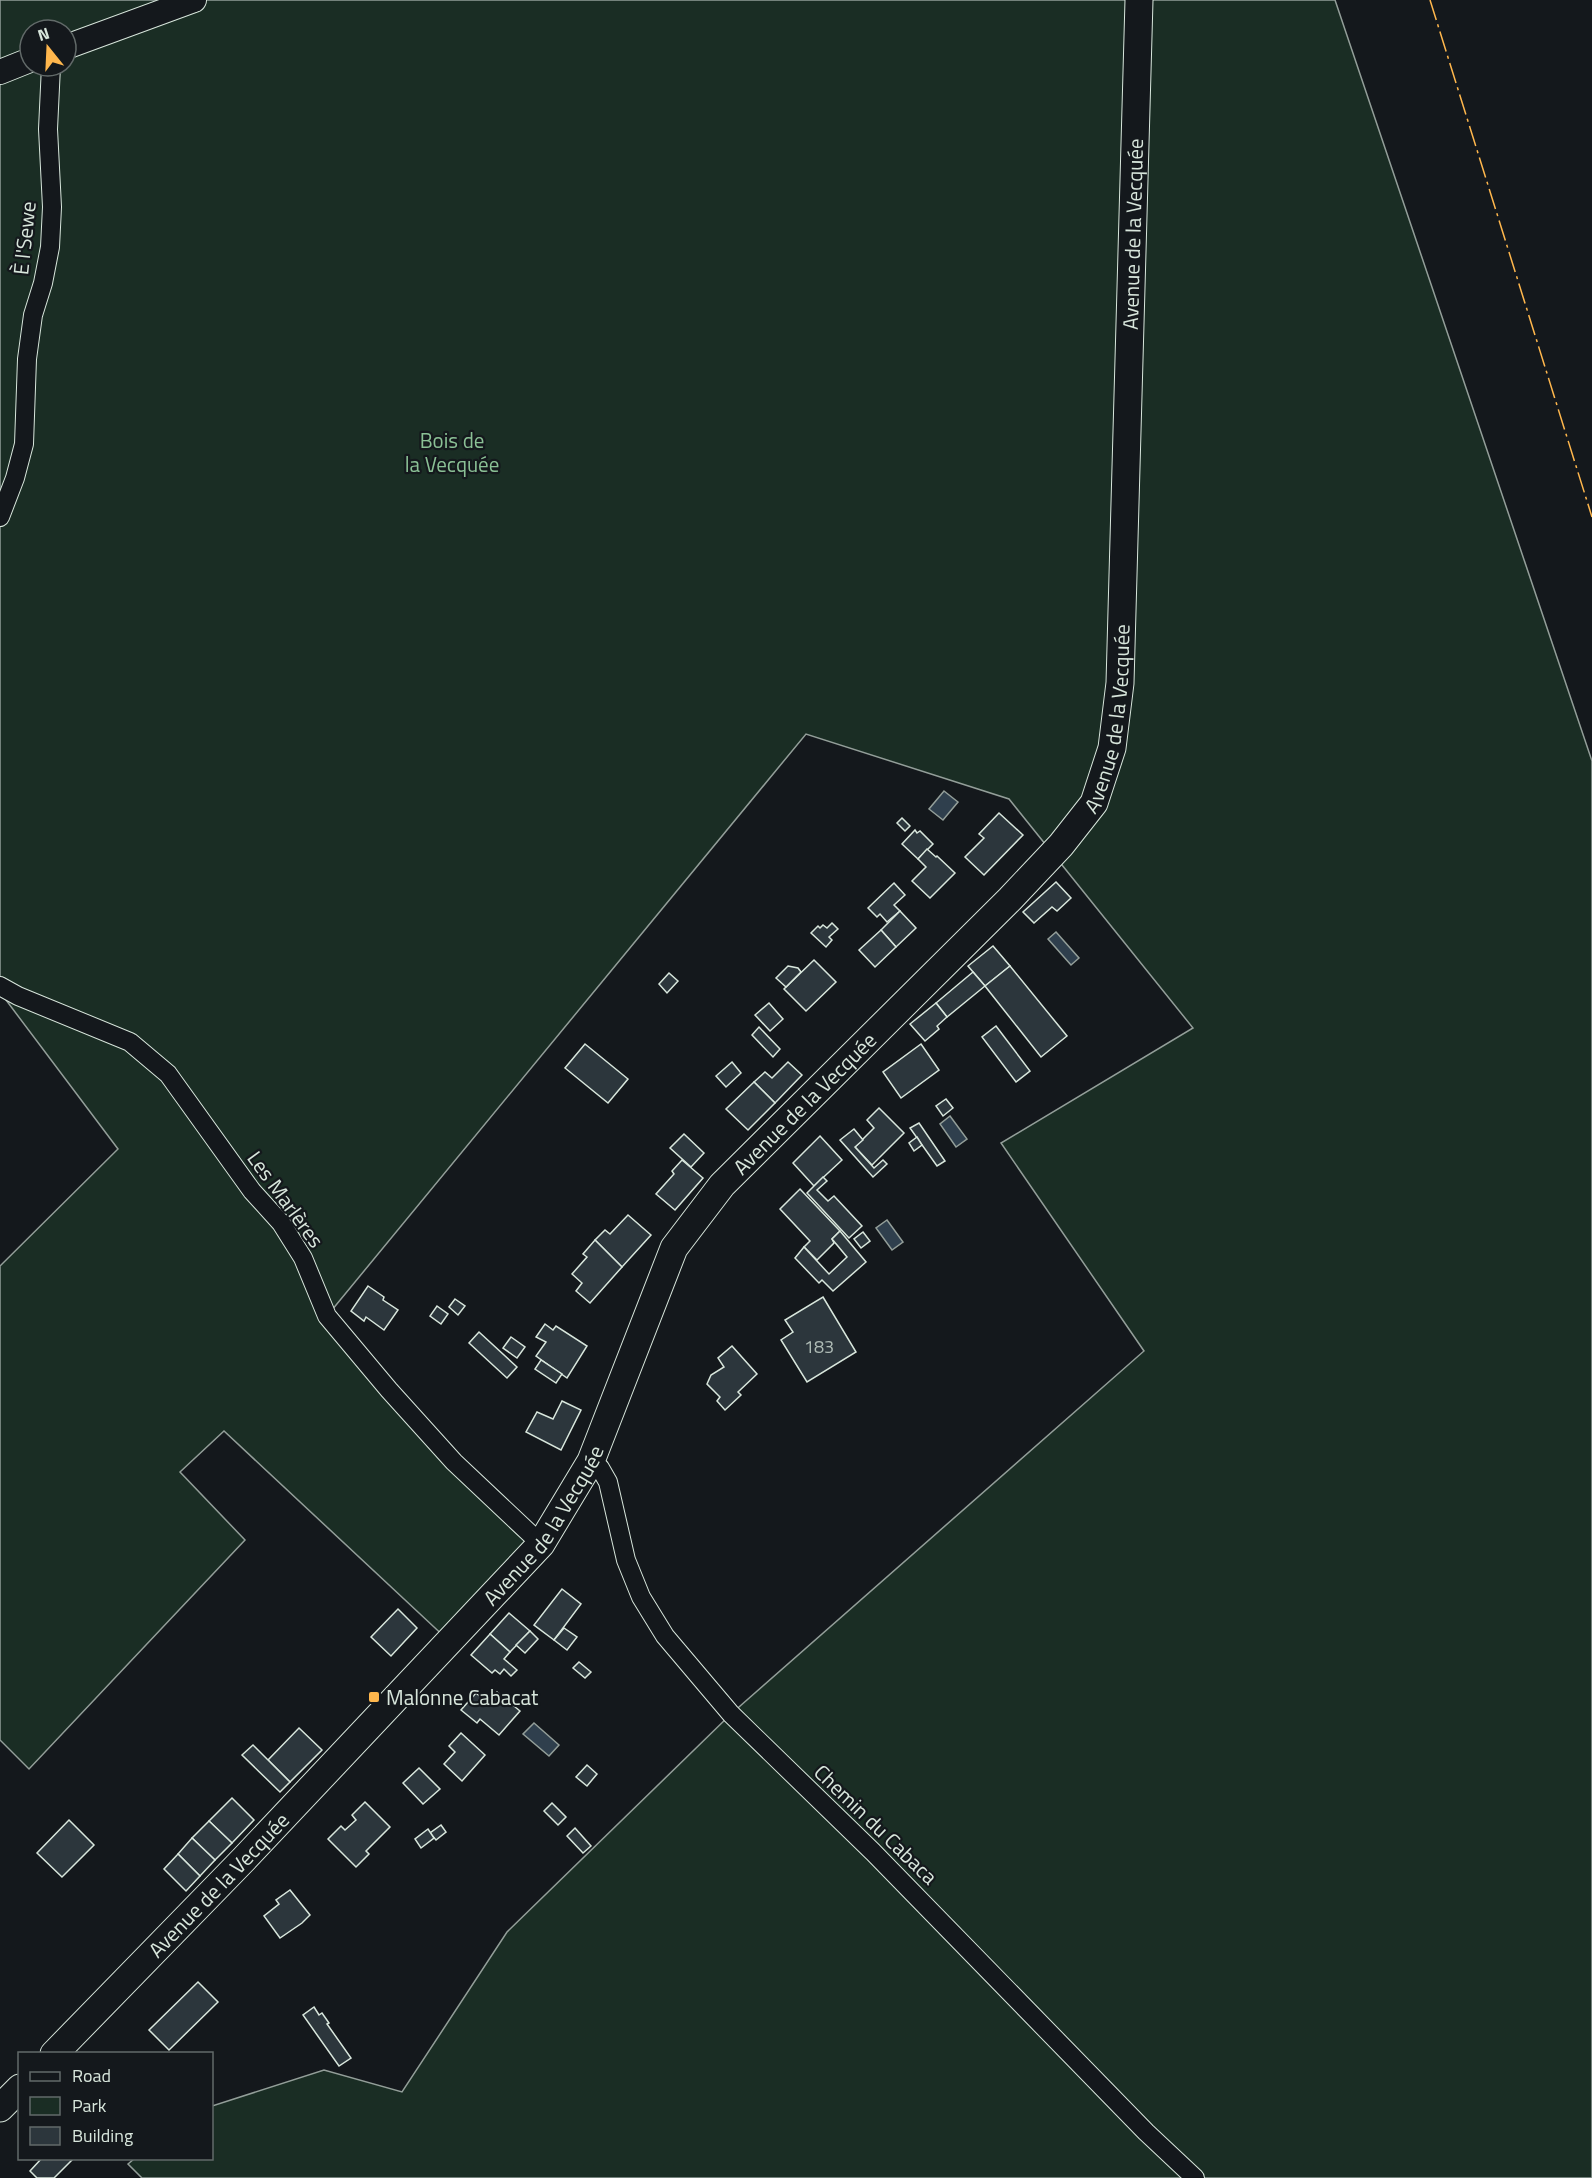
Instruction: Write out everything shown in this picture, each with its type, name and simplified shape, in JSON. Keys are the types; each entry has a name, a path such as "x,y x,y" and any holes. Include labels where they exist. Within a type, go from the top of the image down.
{"main road":[{"name":"Avenue de la Vecquée","path":"56,2052 244,1859 541,1544 591,1461 674,1248 722,1185 1010,899 1061,845 1094,803 1112,748 1120,683 1139,0"},
{"path":"0,2108 18,2090"}],"street":[{"path":"78,43 194,0"},
{"path":"0,72 18,65"},
{"name":"È l'Sewe","path":"0,517 15,478 24,444 27,359 33,315 43,283 50,247 52,207 48,129 50,78"},
{"name":"Les Marlères","path":"0,986 18,996 130,1042 168,1074 252,1191 281,1223 303,1258 327,1316 454,1462 541,1544"},
{"name":"Chemin du Cabaca","path":"591,1461 600,1468 608,1482 626,1560 641,1597 665,1636 702,1680 731,1714 873,1852 1146,2132 1194,2178"}],"green space":[{"name":"Bois de la Vecquée","path":"0,0 1335,0 1592,761 1592,2178 142,2178 128,2164 133,2160 213,2160 213,2106 324,2070 402,2092 507,1932 731,1714 1144,1351 1001,1143 1193,1028 1009,799 806,734 327,1316 541,1544 449,1641 224,1431 180,1472 245,1540 29,1769 0,1740 0,1266 118,1149 0,992"}],"water":[{"path":"944,791 958,802 943,820 929,809"},
{"path":"1056,932 1079,958 1071,965 1048,939"},
{"path":"950,1116 967,1139 956,1147 940,1124"},
{"path":"887,1220 903,1242 892,1250 876,1228"},
{"path":"534,1723 559,1745 549,1756 523,1734"}],"building":[{"path":"999,813 1023,835 984,875 965,857 984,838 979,834"},
{"path":"902,818 910,826 905,831 897,823"},
{"path":"915,830 917,833 920,831 933,844 918,859 902,844"},
{"path":"927,849 955,873 930,898 912,881 926,867 918,859"},
{"path":"1056,882 1071,898 1057,911 1052,907 1034,923 1023,912"},
{"path":"894,883 905,895 894,905 900,911 887,922 880,914 877,917 868,908"},
{"path":"900,911 916,928 896,947 881,930"},
{"path":"832,923 838,929 829,937 832,940 826,947 811,933 818,926 820,928 823,925 827,928"},
{"path":"881,930 896,947 875,967 859,950"},
{"path":"993,946 1010,966 985,986 968,966"},
{"path":"814,960 836,982 806,1011 784,989"},
{"path":"788,966 798,968 801,972 786,987 776,978"},
{"path":"1010,966 1067,1036 1041,1057 985,986"},
{"path":"973,972 985,986 947,1017 936,1003"},
{"path":"669,973 678,981 667,993 659,984"},
{"path":"769,1003 783,1019 770,1031 755,1015"},
{"path":"936,1003 947,1017 937,1026 939,1029 925,1041 910,1024"},
{"path":"996,1026 1030,1071 1016,1082 982,1037"},
{"path":"759,1027 780,1049 773,1057 752,1035"},
{"path":"585,1044 628,1079 608,1103 565,1068"},
{"path":"921,1044 939,1070 901,1098 883,1072"},
{"path":"732,1062 741,1073 726,1087 716,1076"},
{"path":"788,1062 802,1075 775,1103 754,1082 765,1072 772,1078"},
{"path":"754,1082 775,1103 748,1130 726,1109"},
{"path":"946,1099 953,1108 943,1116 936,1106"},
{"path":"879,1108 904,1133 872,1165 855,1147 874,1128 867,1120"},
{"path":"919,1123 945,1161 937,1166 910,1128"},
{"path":"854,1129 863,1140 855,1147 874,1168 883,1160 887,1164 873,1177 840,1140"},
{"path":"684,1134 704,1153 691,1167 670,1148"},
{"path":"820,1136 842,1160 814,1186 793,1163"},
{"path":"917,1137 922,1145 914,1151 909,1143"},
{"path":"682,1160 703,1178 675,1210 656,1194 674,1174 672,1171"},
{"path":"823,1177 827,1181 817,1190 828,1201 834,1196 862,1226 849,1238 807,1193"},
{"path":"800,1189 840,1231 832,1239 834,1243 817,1260 804,1247 810,1241 780,1209"},
{"path":"628,1215 651,1235 622,1267 595,1240 605,1230 610,1234"},
{"path":"840,1231 866,1262 833,1291 822,1280 819,1283 795,1258 804,1247 829,1274 847,1257 832,1239"},
{"path":"863,1232 870,1241 861,1248 854,1239"},
{"path":"595,1240 622,1267 590,1303 576,1291 582,1283 572,1274 587,1257 583,1254"},
{"path":"368,1286 398,1310 384,1330 366,1317 364,1321 351,1311"},
{"path":"823,1297 856,1352 807,1382 781,1340 793,1332 785,1320"},
{"path":"455,1299 465,1306 458,1315 449,1307"},
{"path":"437,1306 448,1314 441,1324 430,1316"},
{"path":"545,1324 553,1330 556,1326 587,1346 567,1378 536,1356 546,1342 536,1337"},
{"path":"479,1332 517,1367 507,1378 469,1343"},
{"path":"511,1337 525,1347 517,1358 503,1348"},
{"path":"732,1346 757,1374 738,1392 741,1395 725,1410 717,1401 720,1397 707,1384 711,1375 724,1367 718,1358"},
{"path":"541,1360 562,1374 556,1383 535,1369"},
{"path":"562,1401 581,1410 561,1450 526,1432 537,1412 553,1419"},
{"path":"562,1589 581,1604 554,1640 534,1625"},
{"path":"398,1609 417,1628 391,1656 371,1637"},
{"path":"509,1613 530,1631 510,1652 490,1634"},
{"path":"564,1628 577,1637 567,1650 554,1640"},
{"path":"530,1631 538,1639 525,1653 516,1645"},
{"path":"490,1634 510,1652 504,1659 517,1670 511,1676 504,1669 500,1674 495,1670 492,1673 471,1655"},
{"path":"579,1662 591,1672 585,1678 573,1668"},
{"path":"497,1692 520,1711 499,1735 480,1719 477,1723 461,1710 476,1693 484,1700 488,1695 492,1698"},
{"path":"299,1728 322,1750 290,1782 268,1760"},
{"path":"461,1733 485,1755 462,1781 444,1764 455,1752 449,1746"},
{"path":"253,1745 290,1782 280,1792 242,1755"},
{"path":"587,1765 597,1774 587,1786 576,1777"},
{"path":"419,1768 440,1789 423,1804 403,1783"},
{"path":"232,1798 254,1820 232,1843 209,1821"},
{"path":"365,1802 390,1827 366,1851 369,1854 356,1867 328,1839 341,1826 345,1830 356,1820 352,1815"},
{"path":"552,1803 566,1817 558,1825 544,1811"},
{"path":"69,1820 94,1845 62,1877 37,1853"},
{"path":"209,1821 232,1843 215,1860 192,1838"},
{"path":"441,1825 446,1832 436,1840 430,1833"},
{"path":"575,1828 591,1846 583,1853 567,1836"},
{"path":"428,1829 434,1838 421,1848 415,1839"},
{"path":"192,1838 215,1860 200,1876 178,1854"},
{"path":"178,1854 200,1876 186,1891 164,1869"},
{"path":"290,1890 310,1915 280,1938 264,1916 279,1904 276,1900"},
{"path":"198,1982 218,2002 169,2050 149,2030"},
{"path":"314,2007 319,2015 322,2013 351,2058 339,2066 303,2015"},
{"path":"40,2160 72,2160 54,2178 37,2178 30,2171"}],"power":[{"path":"1430,0 1592,517"}],"place":[{"name":"Malonne Cabacat","path":"374,1697"}]}
